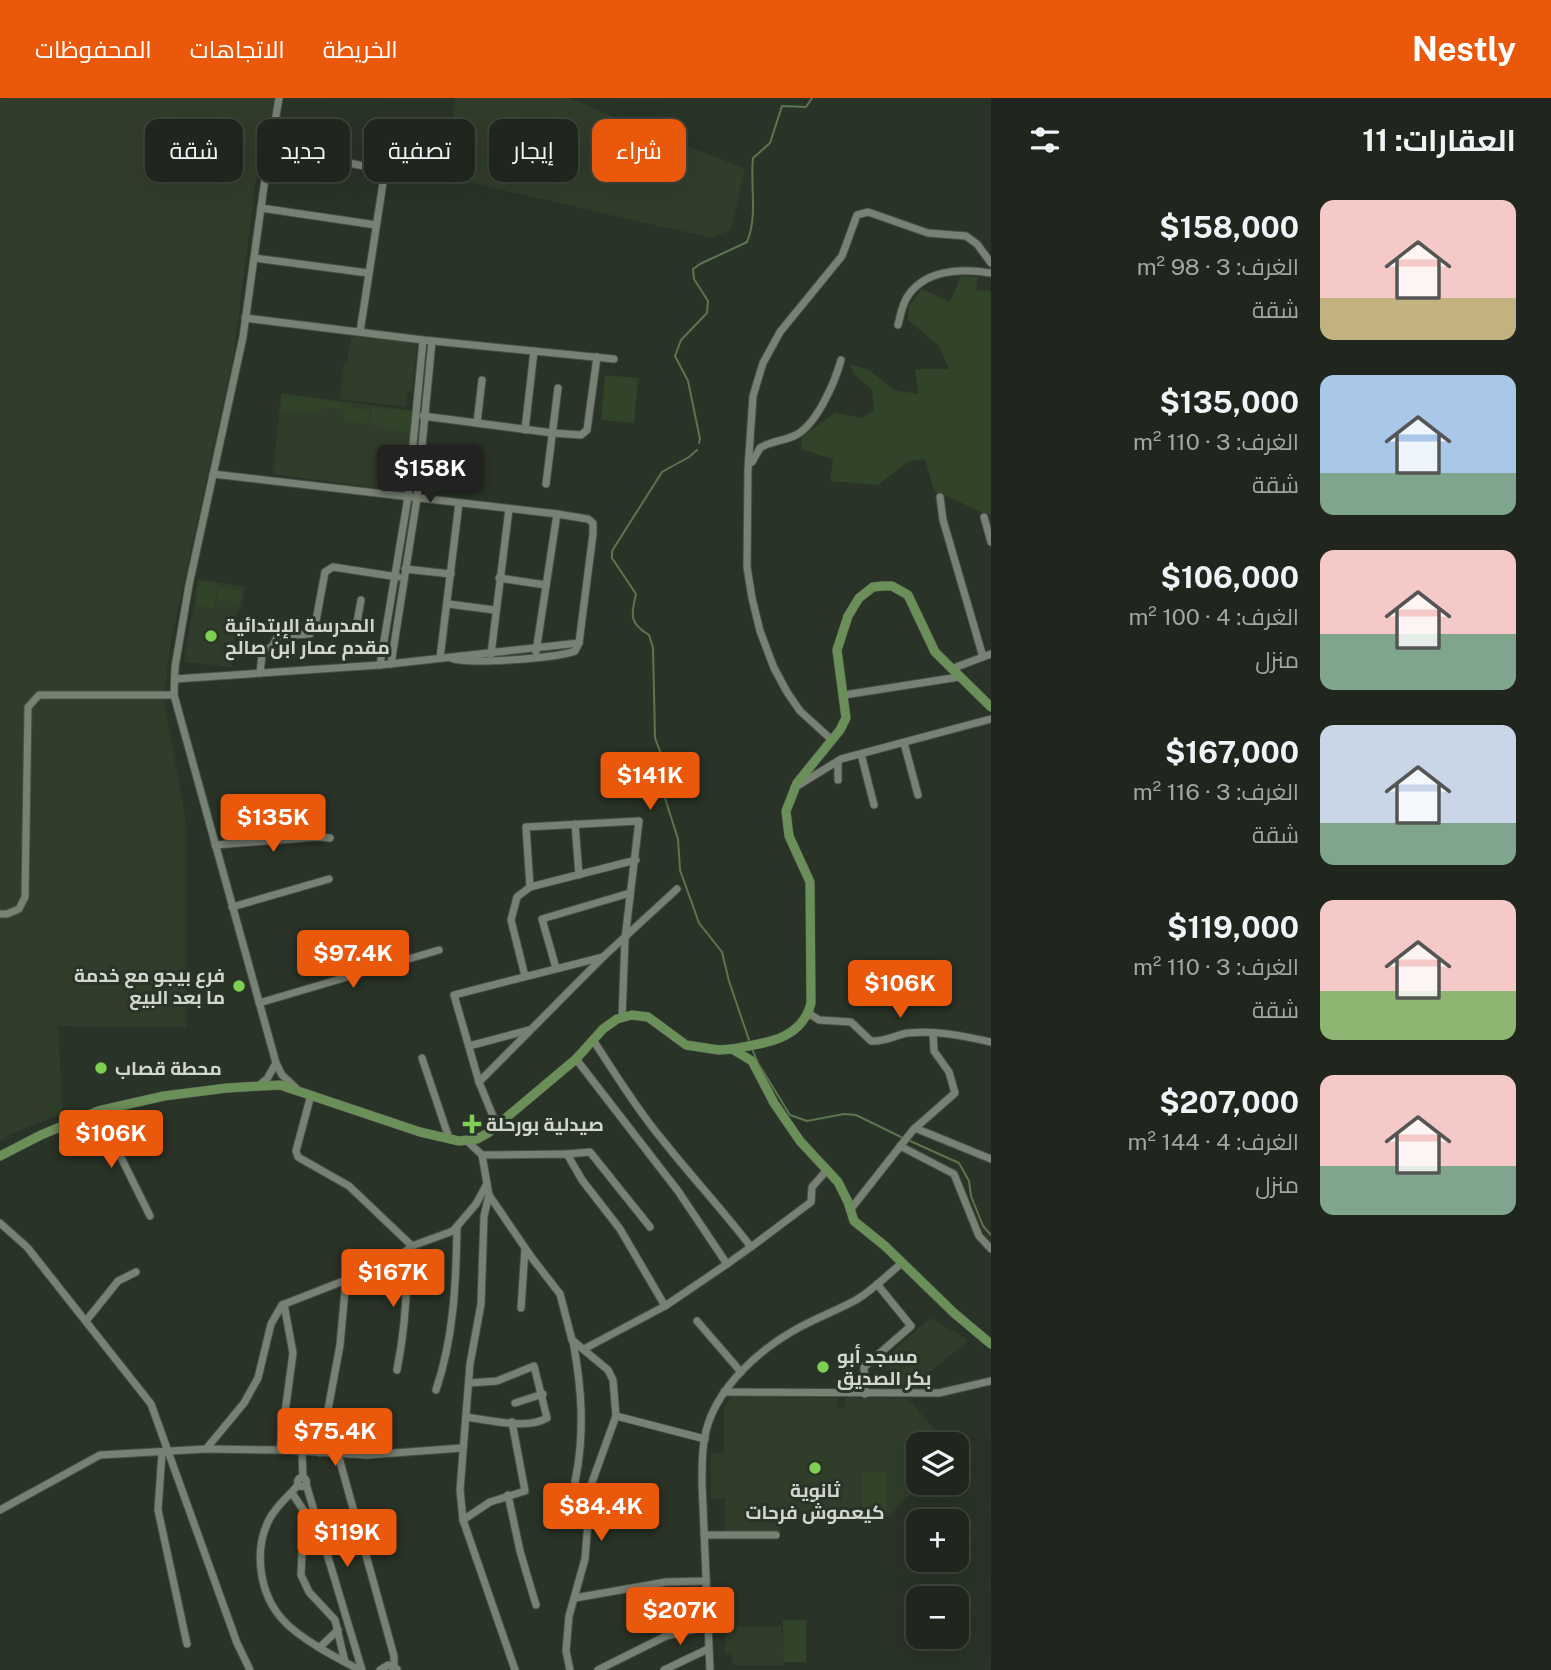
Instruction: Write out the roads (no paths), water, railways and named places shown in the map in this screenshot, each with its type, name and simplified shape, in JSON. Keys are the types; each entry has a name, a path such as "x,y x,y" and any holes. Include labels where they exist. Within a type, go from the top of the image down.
{"main road":[{"path":"0,1156 41,1135 99,1111 164,1096 280,1085 420,1132 449,1138 477,1139 497,1126 576,1059 603,1029 622,1018 632,1015 648,1017 686,1045 719,1051 764,1043 793,1033 808,1013 811,1003 810,882 789,836 786,811 794,788 840,730 846,718 838,650 853,607 873,587 892,586 908,595 935,652 991,707"},
{"path":"974,691 991,717"},
{"path":"732,1049 752,1061 774,1102 800,1141 838,1182 854,1221 991,1344"}],"street":[{"path":"275,119 279,98"},
{"path":"265,182 245,318 189,585 174,695 275,1063 282,1075 298,1090"},
{"path":"360,332 383,182"},
{"path":"261,208 376,225"},
{"path":"832,740 800,710 787,692 774,668 760,631 752,598 747,567 748,469 753,396 763,363 780,332 842,256 858,215 864,211 928,233 966,236 977,244 991,263"},
{"path":"254,258 368,272"},
{"path":"898,325 906,299 919,283 940,273 960,270 991,273"},
{"path":"245,318 423,340 614,359"},
{"path":"391,664 407,569 423,340"},
{"path":"380,665 426,417 432,341"},
{"path":"525,430 534,351"},
{"path":"416,416 581,435 587,430 597,357"},
{"path":"748,469 760,448 792,436 810,423 830,390 841,360"},
{"path":"477,424 482,380"},
{"path":"546,484 558,388"},
{"path":"175,679 380,665 491,651 570,653 575,651 579,643 594,528 588,519 213,474"},
{"path":"940,497 943,520 987,656 951,669"},
{"path":"440,658 459,503"},
{"path":"491,660 509,509"},
{"path":"536,652 557,514"},
{"path":"984,517 991,542"},
{"path":"260,673 262,655 272,647 278,636 310,634 328,568 396,572 407,569 451,574"},
{"path":"396,572 405,578"},
{"path":"499,578 546,584"},
{"path":"314,626 353,630 356,628 361,600"},
{"path":"448,604 495,610"},
{"path":"452,657 457,660 491,660 536,652"},
{"path":"844,695 959,677"},
{"path":"0,914 19,909 25,897 28,707 39,695 174,695"},
{"path":"794,788 838,762 991,717"},
{"path":"904,743 918,795"},
{"path":"861,754 874,805"},
{"path":"838,762 838,780"},
{"path":"530,887 526,827 639,821 625,939 622,1018"},
{"path":"575,824 579,875"},
{"path":"215,845 330,838"},
{"path":"525,976 511,919 517,897 530,887 636,860"},
{"path":"232,906 329,879"},
{"path":"479,1082 603,957 677,889"},
{"path":"555,968 542,919 630,894"},
{"path":"259,1003 439,950"},
{"path":"497,1126 479,1082 454,995 603,957"},
{"path":"808,1013 819,1020 852,1023 871,1041 886,1041 900,1034 933,1033 991,1042"},
{"path":"469,1045 530,1030"},
{"path":"850,1210 915,1128 955,1093 949,1072 934,1051 933,1033"},
{"path":"593,1040 639,1111 751,1247"},
{"path":"422,1058 449,1138"},
{"path":"576,1059 678,1191 727,1264"},
{"path":"258,1086 267,1079 275,1063"},
{"path":"311,1095 296,1152 298,1157 349,1186 409,1248 405,1331 397,1370"},
{"path":"99,1111 150,1216"},
{"path":"915,1128 991,1159"},
{"path":"467,1140 482,1155 489,1195 484,1216 481,1304 469,1383 460,1490 463,1520 515,1670"},
{"path":"904,1141 954,1174 979,1236 991,1249"},
{"path":"482,1155 590,1152 650,1227"},
{"path":"567,1154 582,1180 620,1228 665,1306"},
{"path":"584,1349 665,1306 751,1247 811,1202 813,1187 827,1170"},
{"path":"206,1449 244,1403 258,1378 271,1324 284,1304 377,1271 390,1265 409,1248 453,1231 476,1204 487,1184"},
{"path":"489,1195 560,1294 572,1340 583,1405 582,1438 575,1482"},
{"path":"0,1223 27,1247 151,1404 164,1453 237,1643 250,1670"},
{"path":"436,1390 451,1328 456,1287 457,1226"},
{"path":"521,1308 525,1248"},
{"path":"710,1670 702,1483 705,1440 714,1409 741,1372 792,1331 857,1299 902,1263"},
{"path":"86,1321 118,1282 136,1272"},
{"path":"320,1453 340,1345 346,1280"},
{"path":"864,1394 864,1367 911,1326 877,1284"},
{"path":"280,1450 293,1353 284,1304"},
{"path":"697,1321 741,1372"},
{"path":"570,1670 566,1651 569,1616 585,1559 592,1485 616,1416 613,1380 608,1370 572,1340"},
{"path":"466,1417 512,1422 534,1422 547,1418 534,1366 497,1381 469,1383"},
{"path":"724,1392 939,1393 991,1381"},
{"path":"515,1403 543,1394"},
{"path":"616,1416 705,1440"},
{"path":"463,1520 490,1502 525,1491 512,1422"},
{"path":"0,1510 100,1455 206,1449 367,1455 462,1448"},
{"path":"302,1452 302,1482 361,1670"},
{"path":"164,1453 158,1510 187,1644"},
{"path":"338,1454 396,1669"},
{"path":"302,1482 270,1517 262,1537 260,1565 272,1605 284,1622 320,1647 361,1670"},
{"path":"292,1493 306,1514 301,1575 309,1592 335,1620 345,1662"},
{"path":"508,1496 536,1605"},
{"path":"704,1535 776,1535"},
{"path":"575,1598 666,1582 706,1581"},
{"path":"598,1670 666,1636 708,1626"},
{"path":"320,1647 338,1630"},
{"path":"664,1670 708,1649"},
{"path":"380,1670 388,1665 396,1669"}],"waterway":[{"path":"699,443 688,381 675,356 681,340 707,313 708,301 694,279 693,269 747,242 753,211 753,158 770,143 782,106 806,107 812,98"},
{"path":"697,450 662,472 612,551 612,558 636,594 633,618 649,635 653,648 655,738 661,754 663,792 678,839 680,870 699,923 722,952 749,1040"},
{"path":"753,1051 790,1115 807,1121 844,1114 856,1115 903,1138"},
{"path":"908,1140 959,1163 969,1181 971,1196 983,1226 991,1235"}],"place":[{"name":"المدرسة الإبتدائية مقدم عمار ابن صالح","path":"211,636"},
{"name":"فرع بيجو مع خدمة ما بعد البيع","path":"239,986"},
{"name":"محطة قصاب","path":"101,1068"},
{"name":"صيدلية بورحلة","path":"472,1124"},
{"name":"مسجد أبو بكر الصديق","path":"823,1367"},
{"name":"ثانوية كيعموش فرحات","path":"815,1468"}]}
